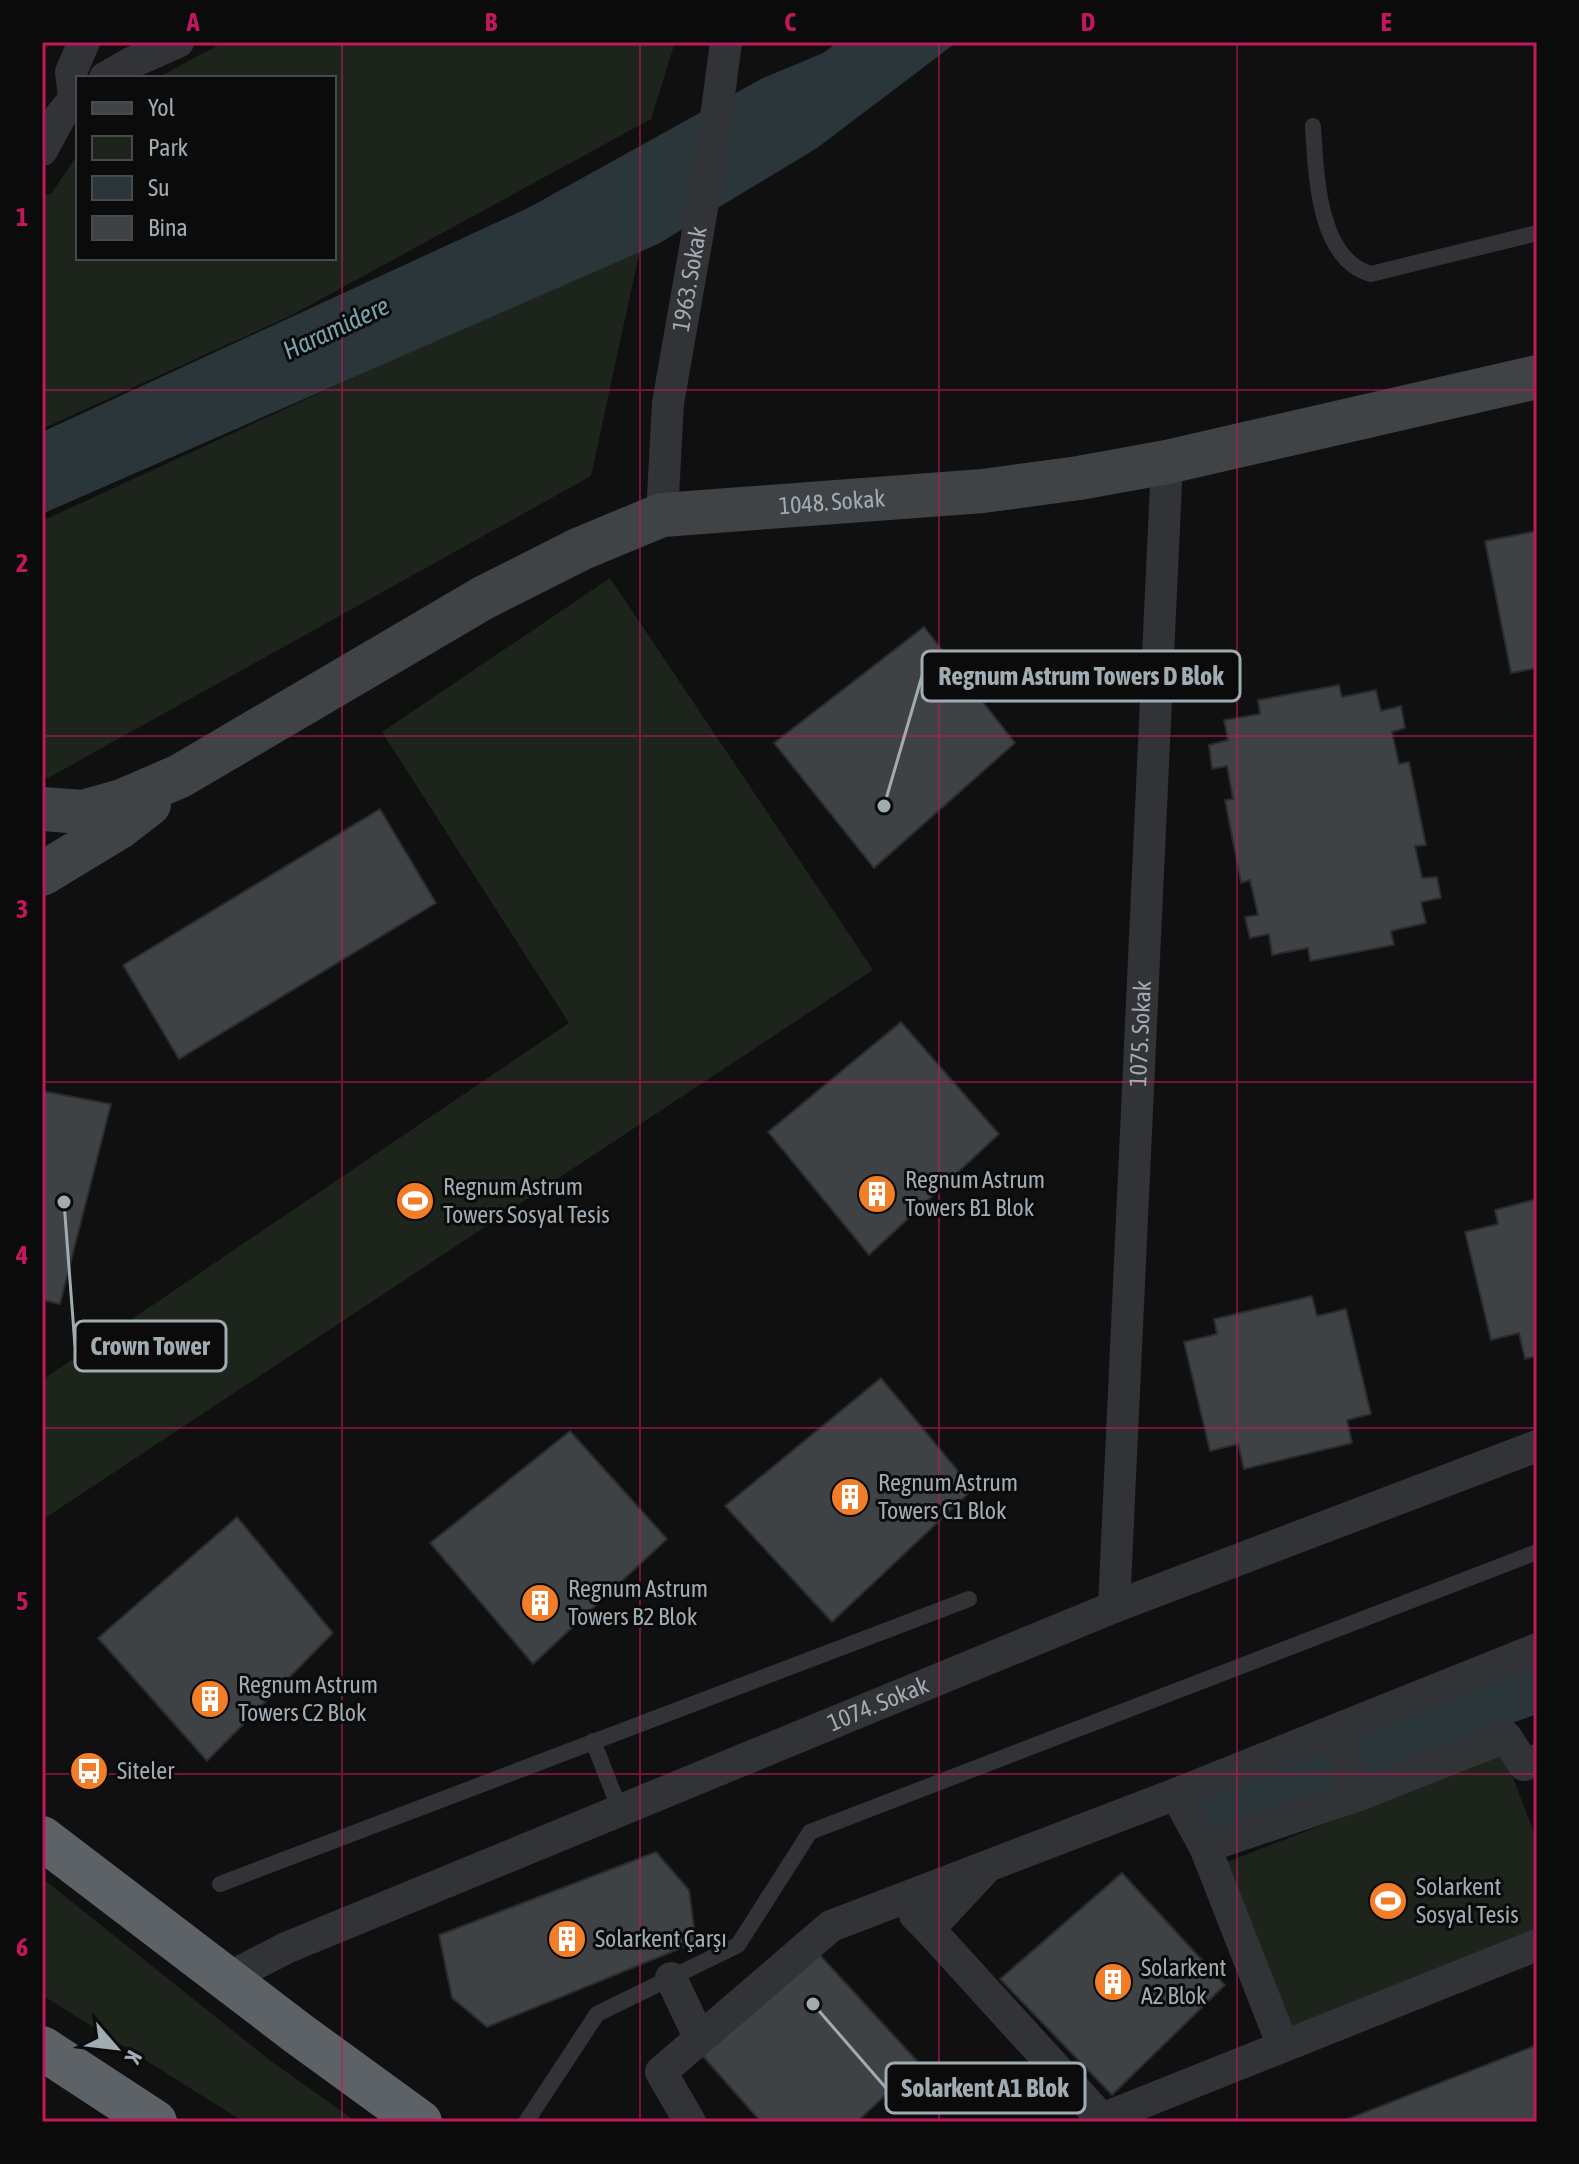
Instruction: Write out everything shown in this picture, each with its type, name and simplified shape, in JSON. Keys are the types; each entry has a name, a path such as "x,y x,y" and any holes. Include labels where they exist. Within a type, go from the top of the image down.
{"highway":[{"path":"42,1838 420,2122"},
{"path":"42,2048 155,2122"}],"main road":[{"name":"1048. Sokak","path":"42,874 118,828 180,776 483,598 580,549 662,515 983,491 1079,478 1167,462 1537,377"}],"street":[{"path":"42,150 76,96 71,72 84,42"},
{"path":"108,76 178,42"},
{"name":"1963. Sokak","path":"662,515 668,403 710,163 726,42"},
{"name":"1075. Sokak","path":"1114,1607 1167,462"},
{"name":"1074. Sokak","path":"226,1979 286,1948 1114,1607 1537,1446"},
{"path":"690,2122 661,2072 831,1926 1176,1794 1537,1649"},
{"path":"1336,1731 1359,1795"},
{"path":"1205,1847 1359,1795 1506,1737 1524,1765 1537,1760"},
{"path":"1176,1794 1205,1847 1283,2046"},
{"path":"929,1929 989,1864"},
{"path":"899,1898 1098,2120 1537,1945"},
{"path":"671,1978 699,2037"}],"lane":[{"path":"1313,126 1321,205 1333,241 1358,271 1371,274 1537,233"},
{"path":"526,2122 597,2014 738,1945 810,1832 1537,1552"},
{"path":"220,1884 969,1599"},
{"path":"593,1741 620,1810"}],"green space":[{"path":"224,42 675,42 651,119 290,316 42,429 42,195 51,194 76,157 76,260 336,260 336,76 161,76"},
{"path":"641,245 591,476 48,778 42,775 42,521"},
{"name":"Regnum Astrum Towers Sosyal Tesis","path":"610,578 873,970 42,1520 42,1380 569,1023 382,732"},
{"name":"Solarkent Sosyal Tesis","path":"1504,1755 1537,1840 1537,1940 1290,2032 1224,1863"},
{"path":"42,1878 272,2062 357,2122 244,2122 42,1995"}],"water":[{"name":"Haramidere","path":"838,42 957,42 817,148 658,244 42,514 42,432 528,208 761,79 823,53"},
{"path":"1537,1659 1537,1714 1210,1833 1195,1799"}],"building":[{"path":"1537,531 1537,668 1511,673 1485,541"},
{"path":"924,627 1015,743 874,868 774,743"},
{"path":"1339,685 1342,697 1376,690 1381,711 1401,706 1405,728 1392,732 1399,764 1409,762 1426,845 1415,846 1422,878 1437,877 1441,898 1421,902 1426,923 1391,931 1394,945 1310,961 1308,948 1272,955 1269,934 1250,938 1245,917 1258,915 1250,880 1241,883 1225,800 1233,799 1227,766 1212,769 1209,745 1228,740 1224,720 1260,714 1258,700"},
{"path":"380,809 436,903 179,1059 123,965"},
{"name":"Regnum Astrum Towers B1 Blok","path":"901,1022 999,1134 869,1255 768,1132"},
{"path":"42,1091 111,1104 60,1304 42,1300"},
{"path":"1537,1199 1537,1356 1525,1359 1519,1333 1491,1340 1465,1232 1498,1224 1495,1210"},
{"path":"1312,1296 1317,1316 1346,1309 1371,1414 1347,1420 1352,1443 1244,1469 1238,1444 1210,1451 1184,1342 1217,1334 1214,1319"},
{"name":"Regnum Astrum Towers C1 Blok","path":"881,1378 973,1489 832,1622 725,1506"},
{"name":"Regnum Astrum Towers B2 Blok","path":"570,1431 667,1539 533,1664 430,1543"},
{"name":"Regnum Astrum Towers C2 Blok","path":"237,1517 333,1633 207,1761 98,1638"},
{"name":"Solarkent Çarşı","path":"656,1852 689,1890 696,1942 487,2027 452,1998 439,1935"},
{"name":"Solarkent A2 Blok","path":"1122,1873 1225,1985 1112,2095 1000,1979"},
{"path":"819,1954 919,2063 857,2122 761,2122 701,2054"},
{"path":"1537,2045 1537,2122 1340,2122"}],"place":[{"name":"Regnum Astrum Towers D Blok","path":"884,806"},
{"name":"Regnum Astrum Towers B1 Blok","path":"877,1194"},
{"name":"Regnum Astrum Towers Sosyal Tesis","path":"415,1201"},
{"name":"Crown Tower","path":"64,1202"},
{"name":"Regnum Astrum Towers C1 Blok","path":"850,1497"},
{"name":"Regnum Astrum Towers B2 Blok","path":"540,1603"},
{"name":"Regnum Astrum Towers C2 Blok","path":"210,1699"},
{"name":"Siteler","path":"89,1771"},
{"name":"Solarkent Sosyal Tesis","path":"1388,1901"},
{"name":"Solarkent Çarşı","path":"567,1939"},
{"name":"Solarkent A2 Blok","path":"1113,1982"},
{"name":"Solarkent A1 Blok","path":"813,2004"}]}
